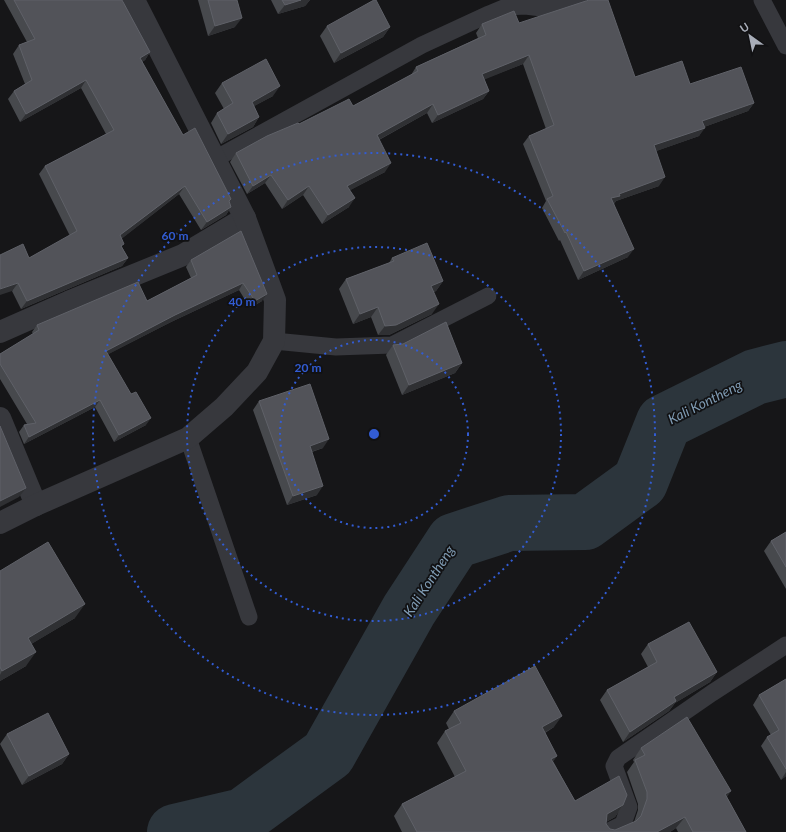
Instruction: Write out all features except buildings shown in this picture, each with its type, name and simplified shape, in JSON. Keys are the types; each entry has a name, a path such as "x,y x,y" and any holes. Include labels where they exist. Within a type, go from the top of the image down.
{"street":[{"path":"0,523 36,504 188,438 224,407 257,372 274,341 275,300 245,218 134,0"},
{"path":"0,332 68,302 183,255 245,218"},
{"path":"0,418 36,504"}],"lane":[{"path":"215,159 422,46 489,14 506,7 525,6 542,8 578,0"},
{"path":"762,0 786,46"},
{"path":"274,341 336,347 392,345 488,296"},
{"path":"188,438 249,617"},
{"path":"607,832 623,824 629,807 614,766 618,758 712,693 786,645"}],"waterway":[{"name":"Kali Kontheng","path":"175,832 243,816 328,754 409,610 454,541 509,523 585,522 640,482 664,422 755,377 786,369"}]}
